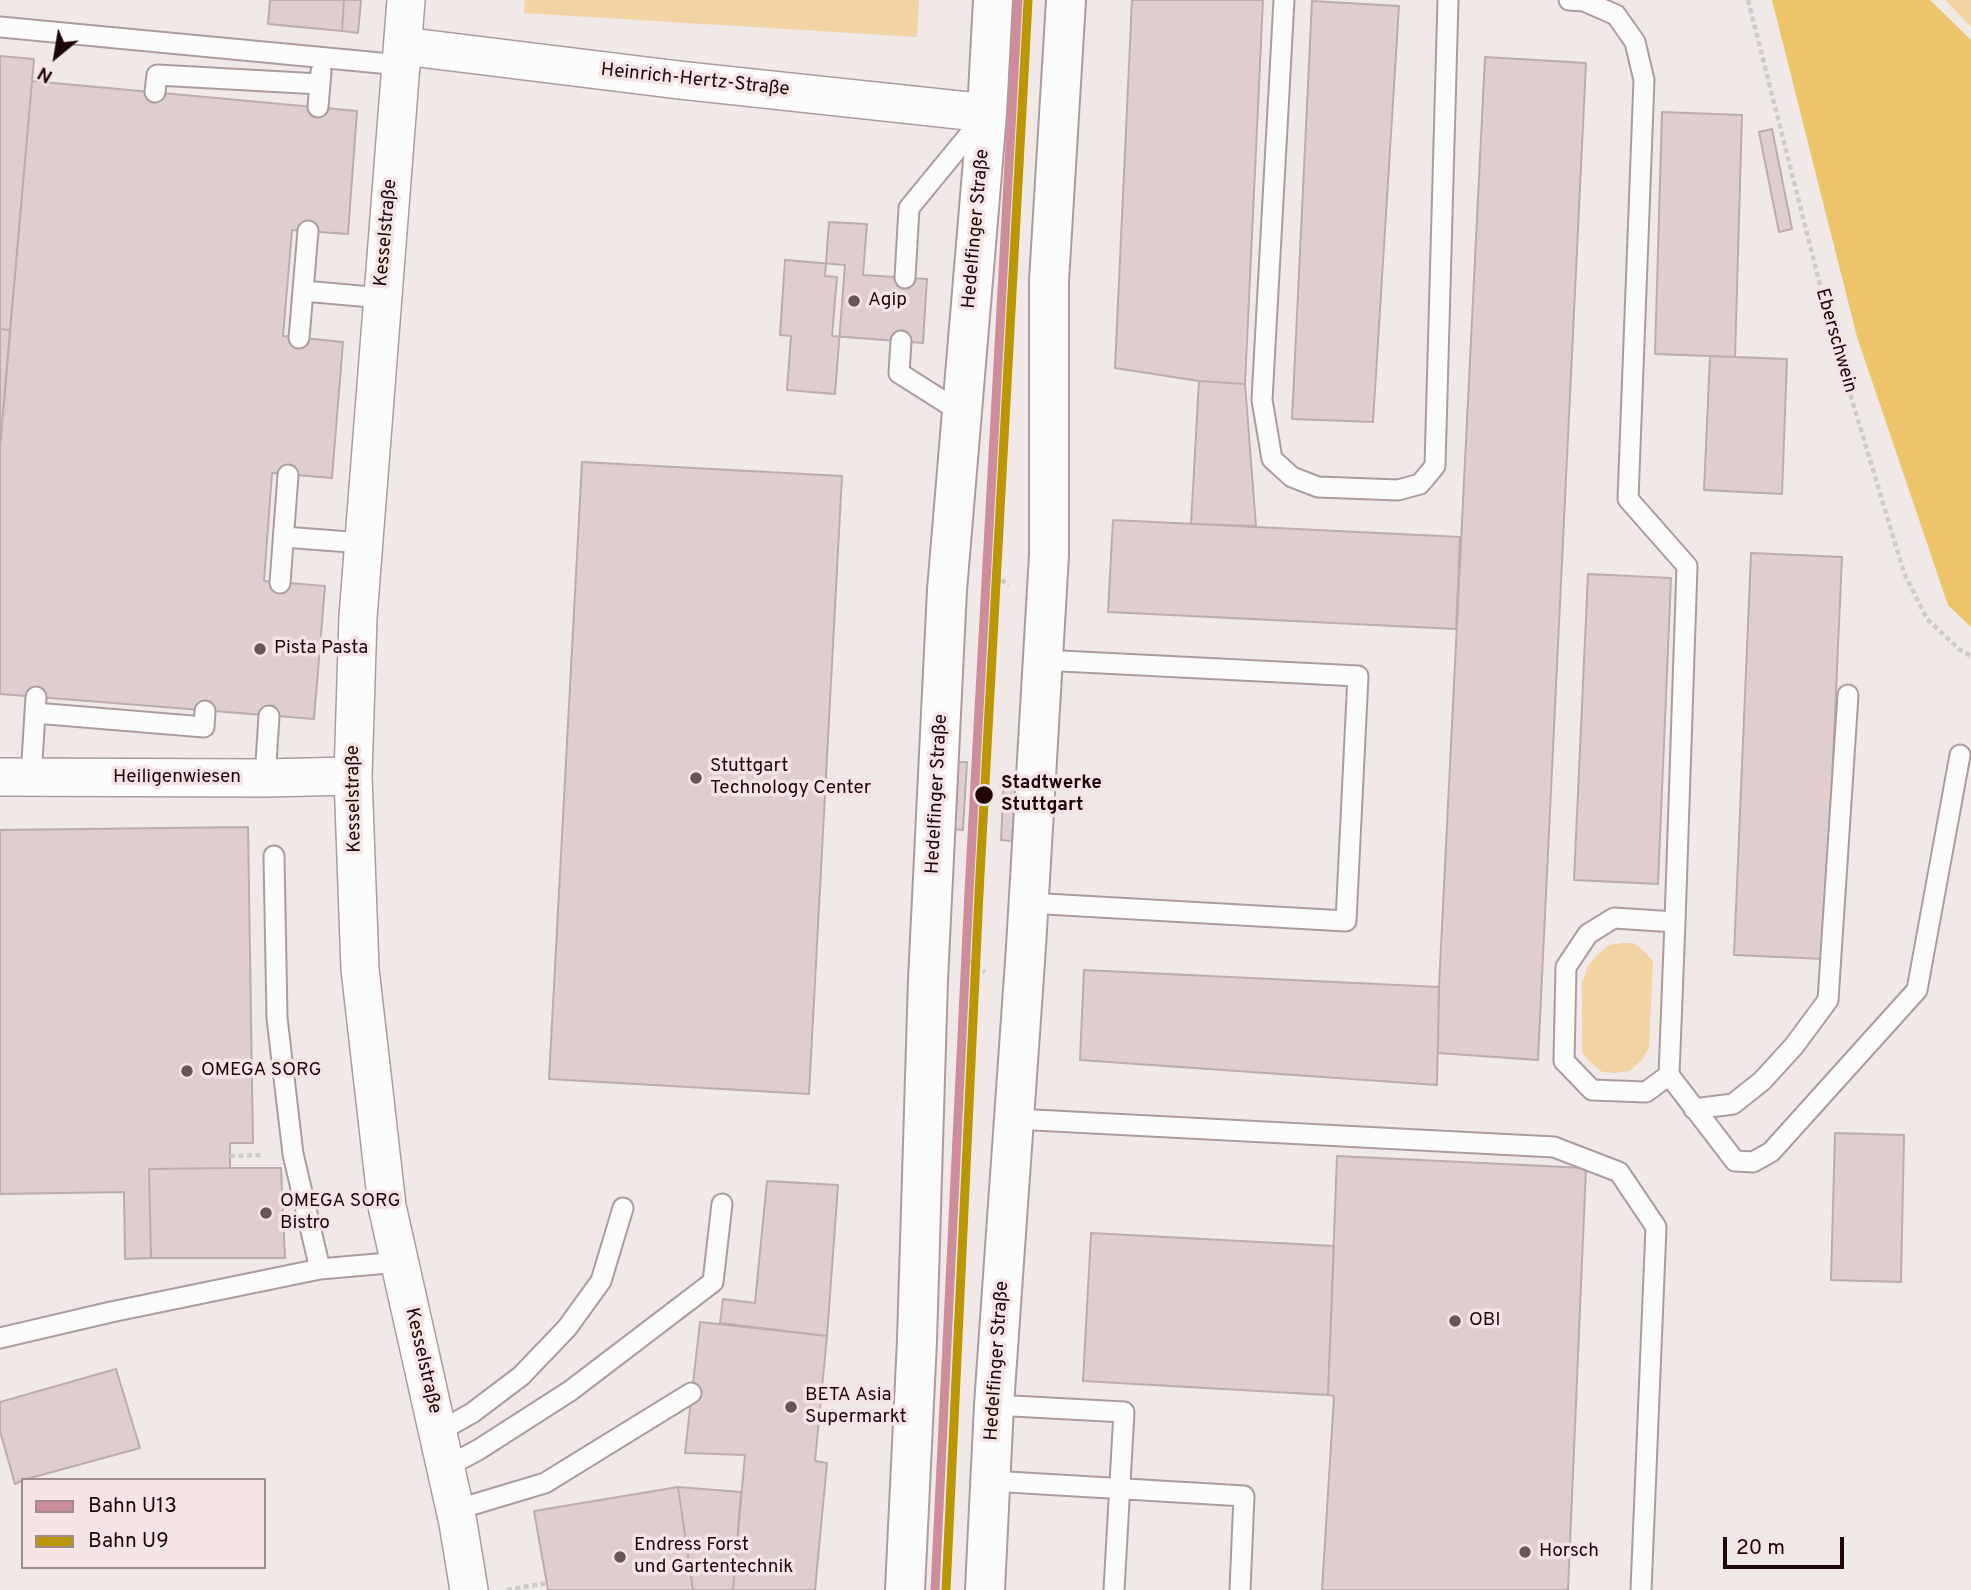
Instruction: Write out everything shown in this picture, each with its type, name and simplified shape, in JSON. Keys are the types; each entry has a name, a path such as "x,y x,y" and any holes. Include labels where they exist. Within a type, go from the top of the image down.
{"street":[{"name":"Kesselstraße","path":"406,0 358,617 353,776 360,969 387,1206 446,1467 469,1590"},
{"name":"Hedelfinger Straße","path":"905,1590 917,1340 928,981 947,590 987,113 993,0"},
{"name":"Hedelfinger Straße","path":"985,1590 994,1405 1015,1119 1049,555 1049,281 1066,0"},
{"name":"Heinrich-Hertz-Straße","path":"402,55 693,81 987,113"},
{"name":"Heiligenwiesen","path":"15,777 353,776"}],"lane":[{"path":"1284,0 1262,400 1272,459 1292,477 1318,487 1398,490 1420,484 1435,466 1448,0"},
{"path":"1569,0 1584,1 1616,15 1635,42 1644,80 1628,499 1687,566 1670,1075 1735,1161 1753,1162 1771,1152 1917,990 1960,755"},
{"path":"0,27 322,57 402,55"},
{"path":"318,107 322,57"},
{"path":"155,92 157,75 320,85"},
{"path":"905,278 909,208 987,113"},
{"path":"299,338 308,231"},
{"path":"303,291 382,298"},
{"path":"901,341 899,373 962,413"},
{"path":"280,583 288,475"},
{"path":"284,537 363,543"},
{"path":"1027,903 1346,920 1358,676 1042,660"},
{"path":"1694,1109 1733,1104 1762,1081 1794,1046 1828,1000 1849,695"},
{"path":"15,777 36,705 204,727 205,711"},
{"path":"265,778 269,716"},
{"path":"274,856 277,1018 293,1154 320,1269"},
{"path":"1670,1075 1646,1092 1592,1090 1564,1060 1566,967 1588,934 1614,918 1675,922"},
{"path":"1015,1119 1554,1147 1619,1172 1656,1227 1642,1590"},
{"path":"446,1467 478,1450 570,1391 713,1282 722,1204"},
{"path":"438,1432 472,1413 522,1376 567,1328 601,1281 624,1208"},
{"path":"0,1338 320,1269 400,1262"},
{"path":"455,1510 545,1483 691,1393"},
{"path":"994,1405 1124,1412 1114,1590"},
{"path":"990,1482 1244,1496 1241,1590"}],"path":[{"name":"Eberschwein","path":"1748,0 1834,340 1904,573 1927,619 1971,656"},
{"path":"506,1590 547,1583"}],"shaded area":[{"path":"525,0 919,0 917,37 524,13"},
{"path":"1772,0 1930,0 1971,40 1971,627 1948,605 1857,337"},
{"path":"1945,0 1971,0 1971,27"},
{"path":"1633,943 1653,961 1649,1048 1641,1061 1629,1071 1602,1072 1582,1052 1582,983 1588,966 1597,955 1609,945"}],"building":[{"path":"270,0 344,0 342,31 268,24"},
{"path":"344,0 361,0 358,33 342,31"},
{"path":"1132,0 1263,0 1245,384 1199,381 1115,368"},
{"path":"1312,1 1399,6 1373,422 1292,419"},
{"path":"0,56 34,59 10,330 0,329"},
{"path":"1485,57 1586,63 1538,1060 1438,1053 1439,987"},
{"path":"32,81 357,111 348,234 292,230 283,336 343,342 332,478 272,473 264,581 325,586 314,719 0,694 0,448"},
{"path":"1662,112 1742,115 1735,357 1655,354"},
{"path":"1772,129 1792,229 1779,232 1759,132"},
{"path":"829,222 867,224 863,275 927,279 923,343 832,336 837,277 825,276"},
{"path":"785,260 845,265 835,394 787,390 791,336 780,335"},
{"path":"0,329 10,330 0,448"},
{"path":"1710,356 1787,359 1782,494 1704,490"},
{"path":"1199,381 1245,384 1256,526 1191,524"},
{"name":"Stuttgart Technology Center","path":"582,462 842,476 809,1094 549,1079"},
{"path":"1113,520 1460,537 1456,629 1108,612"},
{"path":"1751,553 1842,557 1824,959 1734,955"},
{"path":"1588,574 1671,578 1658,884 1574,880"},
{"path":"955,762 967,762 963,830 952,829"},
{"path":"1004,773 1016,774 1012,841 1001,840"},
{"path":"248,827 253,1143 230,1143 230,1168 149,1169 151,1258 125,1259 124,1192 0,1194 0,830"},
{"path":"1084,970 1439,987 1437,1085 1080,1060"},
{"path":"1835,1133 1904,1135 1901,1282 1831,1280"},
{"name":"OBI","path":"1337,1156 1586,1168 1568,1590 1322,1590 1334,1396 1328,1395"},
{"path":"281,1168 285,1258 151,1258 149,1169"},
{"path":"767,1181 838,1185 827,1336 720,1323 723,1299 755,1303"},
{"path":"1091,1233 1334,1246 1328,1395 1083,1381"},
{"path":"700,1322 827,1336 815,1461 827,1463 815,1590 733,1590 745,1455 685,1453"},
{"path":"116,1369 140,1448 30,1478 21,1478 21,1481 15,1484 0,1431 0,1402"},
{"path":"678,1487 741,1492 733,1590 693,1590"},
{"path":"678,1487 693,1590 548,1590 534,1511"}],"rail line":[{"name":"U13","path":"935,1590 969,892 1018,0"},
{"name":"U9","path":"946,1590 979,893 1028,1"}],"place":[{"name":"Agip","path":"854,301"},
{"name":"Pista Pasta","path":"260,649"},
{"name":"Stuttgart Technology Center","path":"696,778"},
{"name":"Stadtwerke Stuttgart","path":"984,795"},
{"name":"OMEGA SORG","path":"187,1071"},
{"name":"OMEGA SORG Bistro","path":"266,1213"},
{"name":"OBI","path":"1455,1321"},
{"name":"BETA Asia Supermarkt","path":"791,1407"},
{"name":"Horsch","path":"1525,1552"},
{"name":"Endress Forst und Gartentechnik","path":"620,1557"}]}
